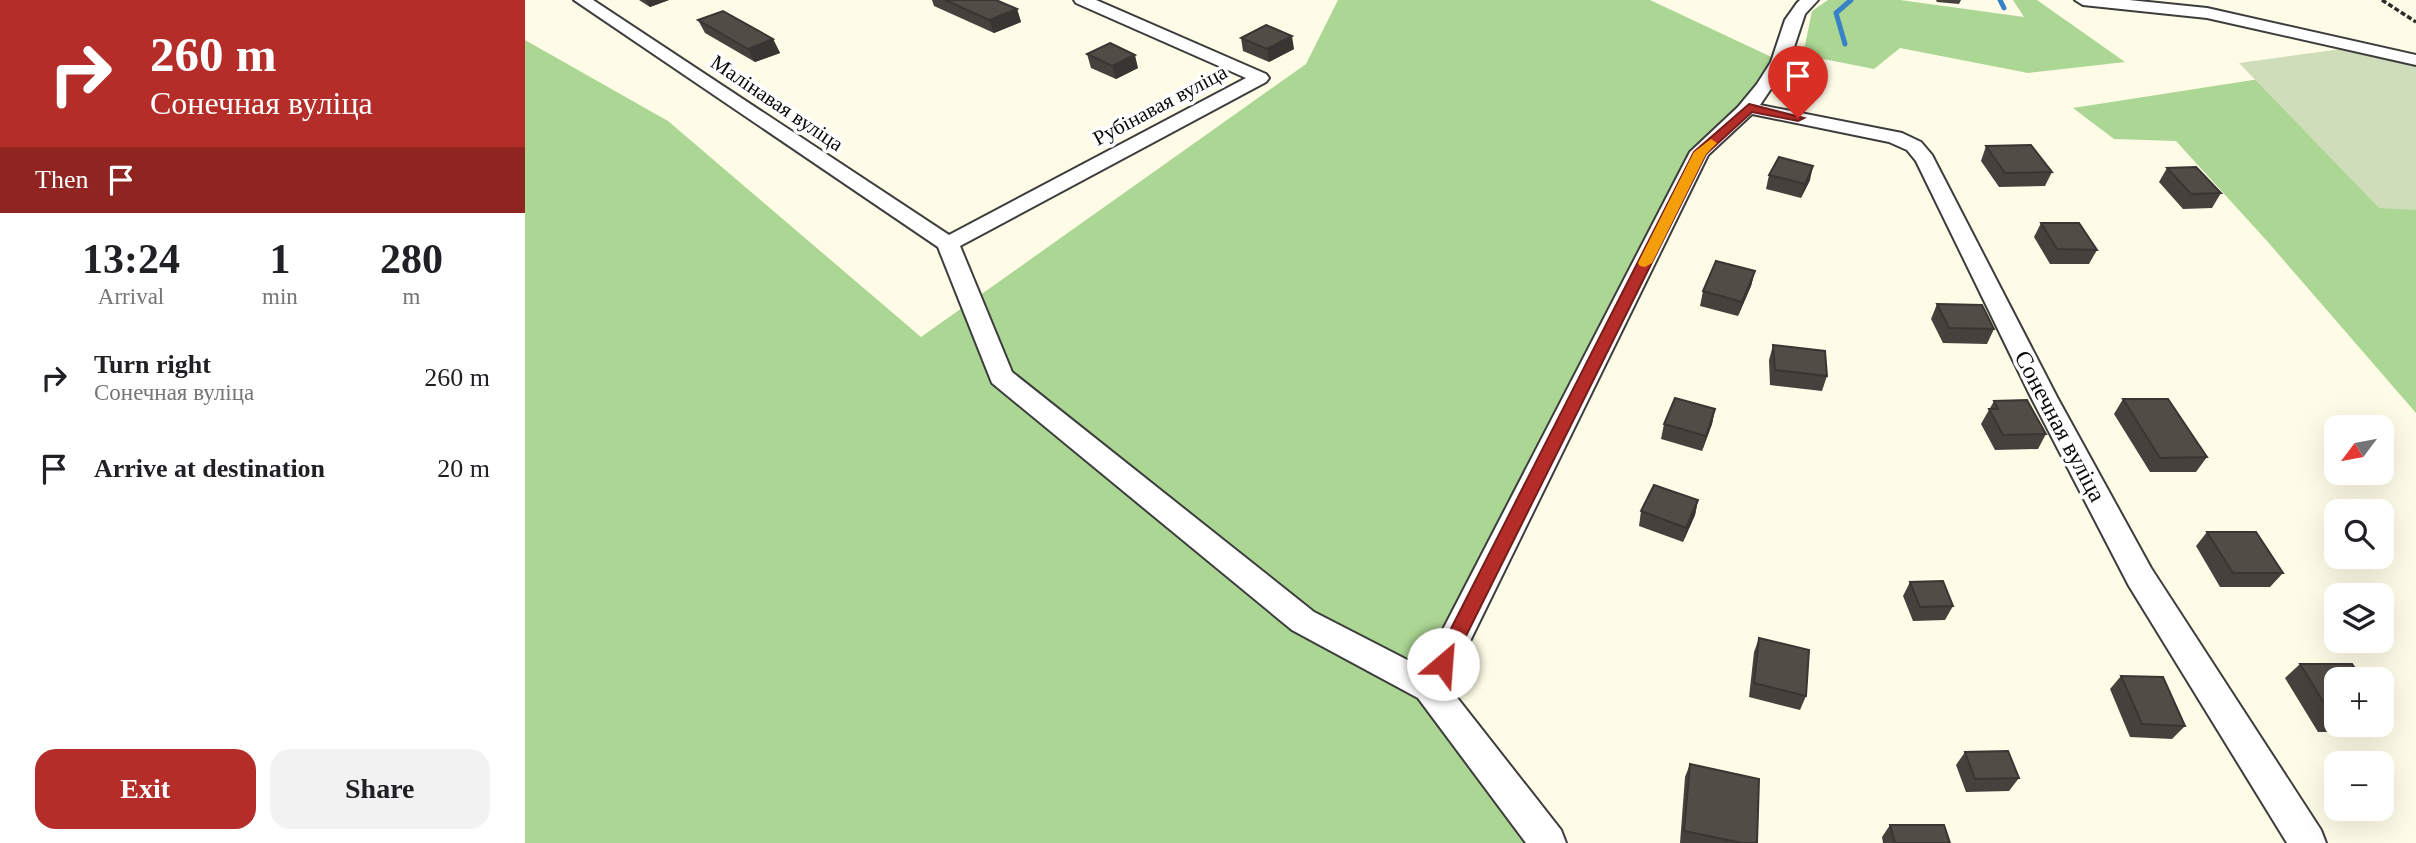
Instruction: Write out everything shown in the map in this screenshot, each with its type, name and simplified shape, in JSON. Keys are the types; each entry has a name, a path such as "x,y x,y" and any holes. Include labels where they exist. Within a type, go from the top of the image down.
{"street":[{"name":"Малінавая вуліца","path":"582,0 948,244"},
{"name":"Рубінавая вуліца","path":"948,244 1260,78 1082,0"},
{"path":"1430,688 1700,152 1749,108 1780,61 1798,8 1810,0"},
{"path":"2083,0 2207,13 2416,60"},
{"name":"Сонечная вуліца","path":"1749,108 1895,137 1914,146 1925,159 2044,397 2140,577 2308,843"},
{"path":"948,244 1001,377 1303,621 1430,688 1548,843"}],"path":[{"path":"2382,0 2416,22"}],"green space":[{"path":"1338,0 1650,0 1780,61 1700,153 1430,688 1548,843 525,843 525,40 668,121 921,337 1306,64"},
{"path":"1828,0 1900,0 2024,17 2013,0 2037,0 2125,62 2028,73 1900,48 1874,69 1803,55 1812,11"},
{"path":"2341,49 2416,66 2416,210 2379,208 2239,63"},
{"path":"2329,68 2416,128 2416,413 2176,141 2114,139 2073,108"}],"building":[{"path":"945,0 996,0 1017,9 989,20"},
{"path":"723,11 773,39 748,49 698,20"},
{"path":"1266,25 1292,36 1267,49 1241,38"},
{"path":"1110,43 1135,55 1112,66 1087,54"},
{"path":"2031,145 2052,172 2005,173 1986,146"},
{"path":"1779,157 1813,166 1805,184 1769,175"},
{"path":"2196,167 2221,193 2191,194 2167,168"},
{"path":"2041,223 2079,223 2097,250 2057,249"},
{"path":"1716,261 1755,271 1742,302 1703,291"},
{"path":"1937,304 1982,305 1994,329 1949,328"},
{"path":"1773,345 1825,351 1827,376 1775,370"},
{"path":"1675,398 1715,409 1706,436 1664,424"},
{"path":"2123,399 2168,399 2207,457 2160,458"},
{"path":"2027,400 2046,434 2003,435 1989,409 1998,409 1994,401"},
{"path":"1654,485 1698,500 1686,528 1641,511"},
{"path":"2207,532 2256,532 2283,573 2233,573"},
{"path":"1943,581 1953,606 1920,607 1910,582"},
{"path":"1759,638 1809,650 1806,696 1754,683"},
{"path":"2300,664 2352,664 2354,667 2324,667 2324,703"},
{"path":"2121,676 2163,677 2185,726 2142,724"},
{"path":"2008,751 2019,778 1975,779 1965,752"},
{"path":"1690,764 1759,779 1757,843 1742,843 1684,831"},
{"path":"1890,825 1944,825 1950,843 1895,843"}],"waterway":[{"path":"1845,44 1836,13 1851,0"},
{"path":"2000,0 2004,8"}],"slow traffic":[{"path":"1645,263 1700,152 1711,143"}],"route":[{"path":"1443,664 1700,152 1749,108 1798,118"}]}
